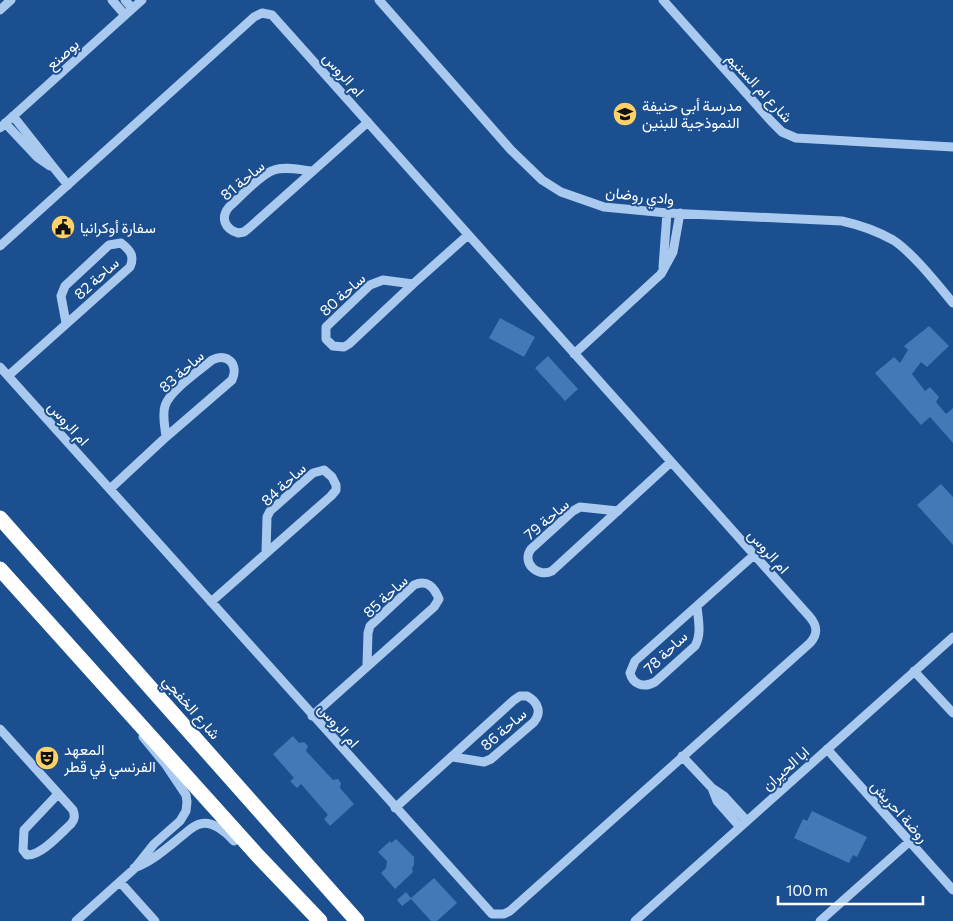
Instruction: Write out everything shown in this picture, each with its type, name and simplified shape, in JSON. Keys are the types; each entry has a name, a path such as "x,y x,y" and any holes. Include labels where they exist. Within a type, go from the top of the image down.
{"highway":[{"name":"شارع الخفجي","path":"0,518 357,921"},
{"path":"0,569 258,856 320,921"}],"street":[{"path":"0,10 11,0"},
{"path":"112,0 125,15"},
{"path":"125,0 132,8"},
{"name":"بوصنع","path":"3,126 142,0"},
{"name":"وادي روضان","path":"379,0 511,150 542,180 561,192 604,207 680,213 842,221 861,225 895,241 918,262 953,303"},
{"name":"شارع ام السنيم","path":"666,1 771,121 788,136 953,148"},
{"name":"ام الروس","path":"0,246 254,17 262,13 269,13 276,18 814,622 816,634 810,643 504,914 496,915 488,910 395,808 0,367"},
{"path":"13,116 42,152 52,168 68,185"},
{"name":"ساحة 81","path":"313,171 282,168 267,173 224,213 227,227 238,233 244,232 313,171 368,122"},
{"path":"3,126 45,164 52,168"},
{"path":"663,270 667,212"},
{"path":"574,354 655,281 674,252 680,213"},
{"name":"ساحة 80","path":"413,284 383,280 370,285 326,326 326,339 333,346 339,348 349,344 468,235"},
{"name":"ساحة 82","path":"8,376 130,267 132,258 130,252 121,243 109,245 64,286 61,296 66,323"},
{"name":"ساحة 83","path":"110,489 232,380 234,371 230,361 219,356 212,360 171,395 165,404 166,437"},
{"name":"ساحة 79","path":"618,511 580,507 573,511 531,549 528,553 530,565 541,573 546,574 552,571 618,511 671,462"},
{"name":"ساحة 84","path":"210,602 266,553 336,490 336,485 324,470 313,473 270,511 267,517 266,553"},
{"name":"ساحة 78","path":"697,606 699,640 695,646 655,682 648,686 641,686 636,683 631,678 630,672 635,661 754,555"},
{"name":"ساحة 85","path":"312,716 434,607 439,599 431,586 426,583 420,583 414,586 370,626 367,665"},
{"name":"ابا الحيران","path":"635,921 953,637"},
{"path":"914,671 953,713"},
{"name":"ساحة 86","path":"395,808 514,700 520,696 527,696 537,704 540,711 534,722 491,759 484,762 453,757"},
{"path":"76,921 134,868 154,844 180,821 186,811 186,795 142,736 136,721"},
{"path":"0,729 73,810 75,815 74,820 37,854 27,855 23,850 24,830 58,794"},
{"name":"روضة احريش","path":"827,749 953,890"},
{"path":"682,756 712,788 724,796 743,824"},
{"path":"134,868 146,863 200,824 208,824 221,829 239,846 258,856"},
{"path":"820,921 909,842"},
{"path":"120,882 155,921"}],"building":[{"path":"500,318 535,337 524,357 489,338"},
{"path":"929,326 949,346 927,367 921,362 912,374 925,391 930,387 939,397 936,402 946,414 953,408 953,443 930,417 921,425 875,373 894,357 900,363 908,350 904,346"},
{"path":"548,356 578,389 565,401 535,368"},
{"path":"941,484 953,497 953,545 917,505"},
{"path":"293,736 299,743 304,742 308,746 306,751 333,780 338,779 341,783 340,788 354,804 330,826 324,819 328,815 301,784 297,788 290,781 294,778 273,754"},
{"path":"812,811 867,837 857,857 853,855 849,863 794,838 803,819 807,821"},
{"path":"396,839 414,857 414,865 412,868 413,872 395,889 381,873 386,868 387,861 378,852 390,841 391,843"},
{"path":"434,878 457,903 437,921 431,921 411,899 402,906 397,900 406,892 411,898"}],"place":[{"name":"مدرسة أبي حنيفة النموذجية للبنين","path":"625,114"},
{"name":"سفارة أوكرانيا","path":"63,227"},
{"name":"المعهد الفرنسي في قطر","path":"47,758"}]}
